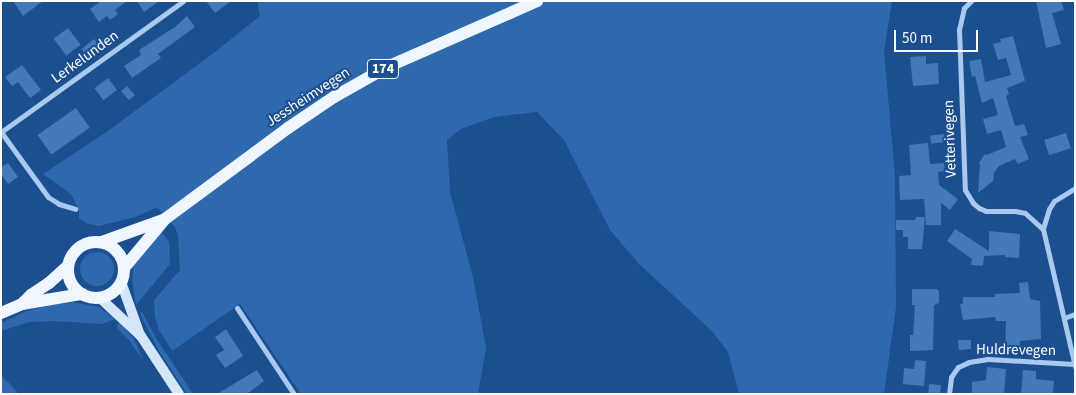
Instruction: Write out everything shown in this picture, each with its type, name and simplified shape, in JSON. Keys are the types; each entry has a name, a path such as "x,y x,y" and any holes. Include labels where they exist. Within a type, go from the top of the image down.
{"main road":[{"name":"Jessheimvegen","path":"124,268 165,219 288,128 334,97 387,67 537,1"},
{"name":"Jessheimvegen","path":"102,242 165,219"},
{"name":"174","path":"22,304 30,295 49,283 68,266 74,252 80,247 94,242 102,242"},
{"path":"102,242 117,251 124,268"},
{"path":"68,266 71,282 82,294"},
{"name":"174","path":"121,282 124,268"},
{"path":"140,336 121,282 112,292 99,298 140,336 179,394"},
{"name":"174","path":"1,313 22,304 82,294 99,298"}],"street":[{"name":"Lerkelunden","path":"1,132 183,1"},
{"name":"Vetterivegen","path":"971,1 964,8 959,29 965,190 973,203 979,208 986,211 1025,213 1043,229"},
{"path":"1,132 48,197 74,209"},
{"path":"1075,188 1054,201 1049,209 1043,229 1075,365"},
{"path":"237,308 294,394"},
{"path":"1064,318 1075,314"},
{"name":"Huldrevegen","path":"949,394 951,377 958,368 969,362 988,359 1075,365"}],"shaded area":[{"path":"257,1 892,1 884,52 895,175 896,307 884,394 739,394 728,352 712,331 639,264 610,230 564,140 537,112 494,117 461,129 447,140 450,192 473,277 486,348 478,394 301,394 240,304 172,351 159,330 155,317 154,300 180,270 178,236 175,227 156,208 135,217 99,226 86,223 79,218 79,210 71,194 43,174 105,133 211,55 260,16"},
{"path":"161,231 169,242 170,264 136,305 132,279 134,265"},
{"path":"97,252 109,257 114,269 109,281 97,286 85,281 80,269 85,257"},
{"path":"72,302 99,307 115,319 102,324 53,321 29,322 1,331 1,323 24,312 49,305"},
{"path":"142,312 156,338 193,394 187,394 159,351 140,313"},
{"path":"118,323 134,339 143,360 128,339 117,328"},
{"path":"1,375 13,387 19,394 1,394"}],"building":[{"path":"13,1 43,1 23,16"},
{"path":"101,1 127,1 115,10 118,14 110,20 107,16 99,22 90,9"},
{"path":"137,1 159,1 144,12"},
{"path":"206,1 231,1 215,13"},
{"path":"1036,1 1061,1 1064,10 1052,13 1061,44 1046,48"},
{"path":"187,16 195,27 158,54 161,58 132,78 124,66 141,55 139,50 175,27"},
{"path":"68,28 81,45 66,56 54,39"},
{"path":"1013,36 1025,81 1007,88 1009,94 1006,96 1015,126 1024,124 1028,135 1020,137 1029,159 1018,164 1015,159 999,166 994,173 993,181 978,193 979,163 985,154 987,155 1006,147 1001,130 987,134 983,119 998,115 993,98 982,103 975,76 972,77 969,61 981,59 985,82 1011,75 1006,58 998,60 993,44 1001,42 1000,39"},
{"path":"94,39 102,49 90,59 82,49"},
{"path":"926,56 926,64 938,63 939,84 913,86 910,57"},
{"path":"22,65 41,90 30,98 18,82 12,86 5,77"},
{"path":"108,78 117,90 103,100 94,88"},
{"path":"127,86 135,95 129,100 121,91"},
{"path":"76,108 90,128 51,155 37,135"},
{"path":"1066,133 1071,148 1049,155 1044,140"},
{"path":"944,134 945,142 931,144 930,136"},
{"path":"928,143 930,164 944,163 945,171 938,172 939,185 958,199 950,210 941,203 941,225 926,225 924,199 900,200 899,176 911,175 909,145"},
{"path":"8,163 18,177 8,184 1,174 1,167"},
{"path":"916,217 925,217 922,249 908,249 908,237 903,237 903,230 896,230 896,220 915,220"},
{"path":"955,229 989,251 989,231 1020,234 1019,258 1005,257 1005,255 984,256 983,266 971,265 972,259 947,241"},
{"path":"1028,282 1030,299 1040,301 1041,339 1020,341 1020,352 1005,352 1006,321 996,321 995,317 963,320 960,304 963,304 963,297 995,297 995,294 1020,293 1019,283"},
{"path":"912,289 937,289 939,291 939,303 934,305 933,350 910,351 910,335 913,335 915,305 912,305"},
{"path":"226,329 243,356 225,368 216,355 224,350 215,337"},
{"path":"958,340 971,340 971,349 959,350"},
{"path":"915,360 926,361 924,386 903,384 904,368 914,369"},
{"path":"987,367 1006,369 1004,394 972,394 972,382 986,380"},
{"path":"257,370 264,381 247,394 217,394"},
{"path":"1023,370 1036,371 1036,379 1054,381 1053,394 1021,394"},
{"path":"929,384 941,385 940,394 928,394"}]}
